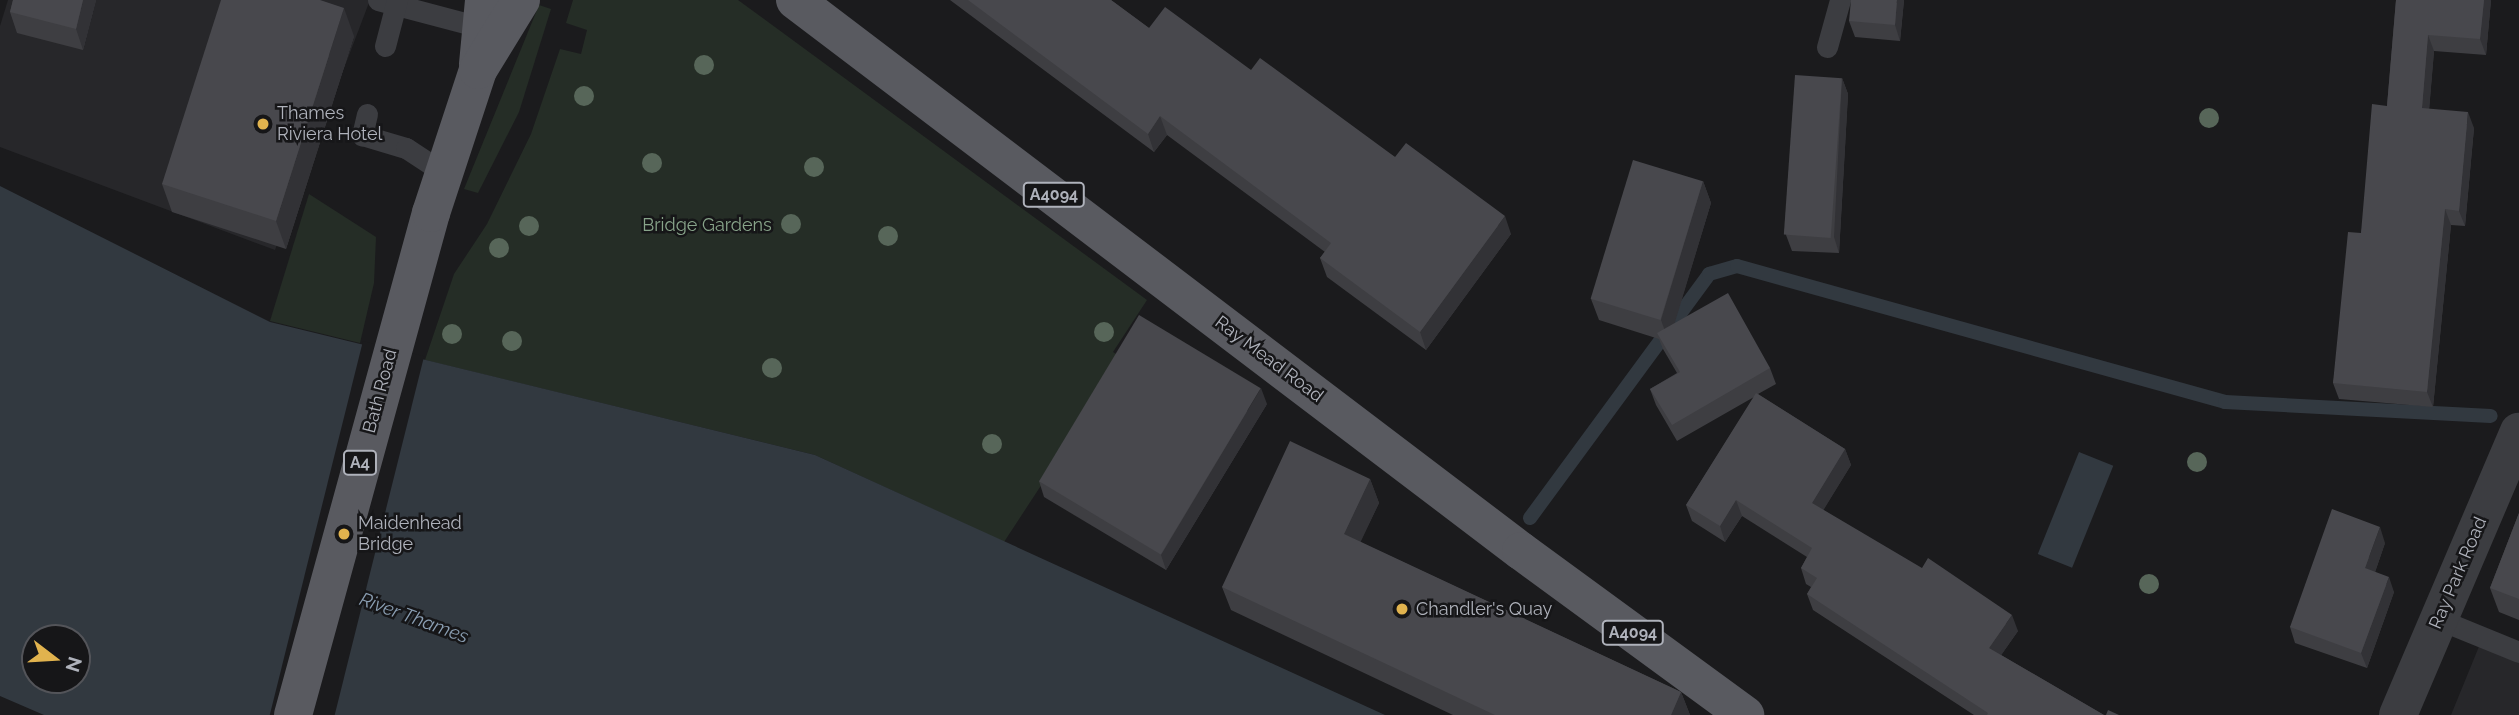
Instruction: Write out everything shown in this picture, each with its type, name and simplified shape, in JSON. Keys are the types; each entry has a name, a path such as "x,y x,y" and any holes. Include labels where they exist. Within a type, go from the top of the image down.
{"main road":[{"name":"Bath Road","path":"293,715 431,213 478,70 521,0"},
{"name":"Ray Mead Road","path":"795,0 1513,544 1745,715"},
{"name":"Bath Road","path":"478,70 482,14"}],"street":[{"name":"Ray Park Road","path":"2398,715 2519,432"}],"lane":[{"path":"1827,47 1840,0"},
{"path":"385,46 391,2 482,14"},
{"path":"367,114 362,135 406,148 444,173"},
{"path":"2438,619 2519,652"}],"shaded area":[{"path":"8,0 370,0 275,250 0,147 0,26"},
{"path":"2480,644 2519,661 2519,715 2451,715"}],"green space":[{"name":"Bridge Gardens","path":"573,0 738,0 1147,300 1113,352 1124,359 1004,542 815,455 425,360 454,274 487,224 531,134 560,49 581,54 587,30 566,23"},
{"path":"539,5 551,9 519,112 478,193 464,189"},
{"path":"309,194 376,237 374,283 360,343 270,321"}],"water":[{"name":"River Thames","path":"0,186 270,322 815,455 1385,715 44,715 0,696"},
{"path":"2079,452 2113,466 2072,568 2038,554"}],"pier":[{"name":"Maidenhead Bridge","path":"363,341 424,356 335,715 270,715"}],"building":[{"path":"13,0 83,0 76,29 10,12"},
{"name":"Thames Riviera Hotel","path":"221,0 320,0 344,8 276,221 162,184"},
{"path":"968,0 1111,0 1149,28 1165,7 1251,70 1260,58 1395,157 1406,143 1505,216 1420,332 1320,258 1331,243 1160,116 1148,134"},
{"path":"1851,0 1897,0 1895,25 1849,21"},
{"path":"2396,0 2484,0 2480,39 2428,35 2422,108 2468,112 2459,211 2445,209 2427,392 2333,383 2348,232 2361,233 2372,104 2387,106"},
{"path":"1795,75 1842,78 1831,238 1784,235"},
{"path":"1633,160 1703,181 1660,320 1591,299"},
{"path":"1728,293 1770,368 1672,425 1650,389 1680,372 1657,333"},
{"path":"1139,315 1261,388 1161,554 1039,481"},
{"path":"1756,393 1845,449 1812,503 1922,568 1928,558 2012,615 1989,648 2104,715 1987,715 1988,713 1807,594 1817,578 1801,568 1812,548 1736,500 1720,526 1686,505"},
{"path":"1290,441 1370,479 1344,534 1681,692 1671,715 1495,715 1222,587"},
{"path":"2332,509 2380,527 2365,568 2389,577 2361,653 2290,627"},
{"path":"2519,513 2519,599 2490,588"},
{"path":"2108,710 2119,715 2106,715"}],"waterway":[{"path":"1530,518 1709,274 1737,266 2225,402 2491,416"}],"place":[{"name":"Thames Riviera Hotel","path":"263,124"},
{"name":"Maidenhead Bridge","path":"344,534"},
{"name":"Chandler's Quay","path":"1402,609"}]}
